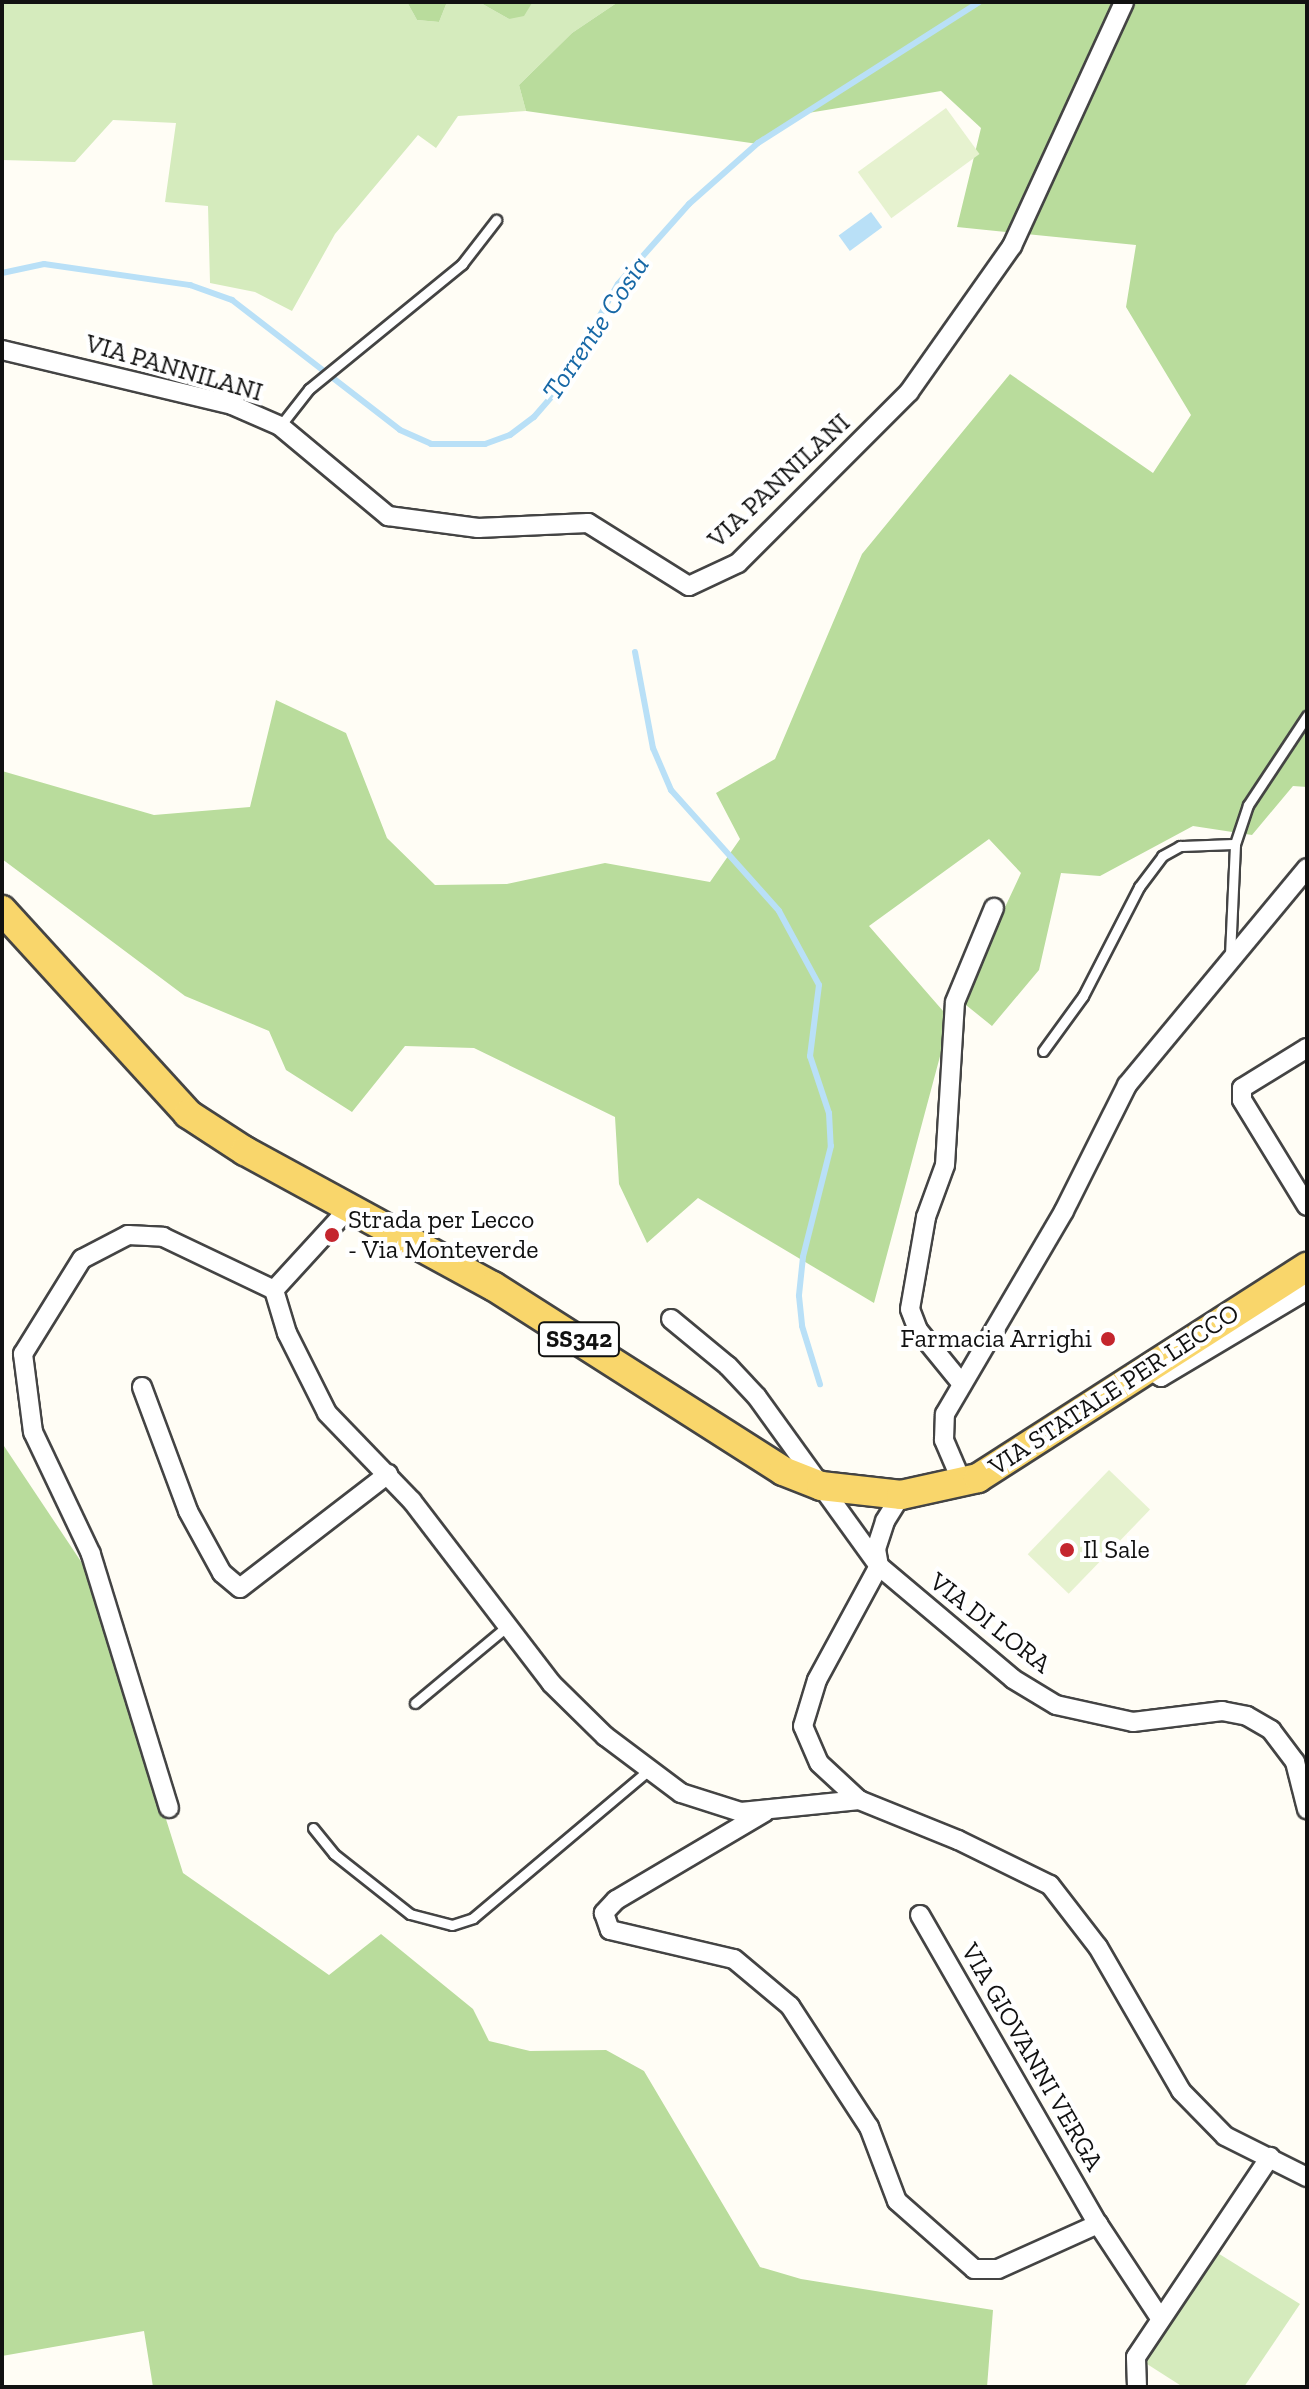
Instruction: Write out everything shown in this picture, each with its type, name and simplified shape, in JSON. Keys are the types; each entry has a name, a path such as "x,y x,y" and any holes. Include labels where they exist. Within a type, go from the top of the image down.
{"main road":[{"name":"VIA STATALE PER LECCO","path":"2,910 188,1114 493,1286 783,1471 821,1486 901,1495 962,1482 1011,1459 1307,1267"}],"street":[{"name":"VIA PANNILANI","path":"2,350 232,405 280,426 388,516 478,528 588,523 689,586 738,563 909,392 1012,246 1124,2"},
{"path":"962,1482 944,1440 945,1414 1064,1211 1127,1085 1230,955 1307,868"},
{"path":"962,1384 918,1330 910,1309 926,1217 945,1165 955,1002 994,908"},
{"path":"1307,1048 1242,1088 1242,1100 1307,1206"},
{"path":"274,1290 350,1207"},
{"path":"169,1808 91,1554 33,1432 23,1354 82,1259 116,1238 163,1237 274,1290 287,1333 327,1413 388,1474 474,1579 505,1628 605,1736 681,1793 724,1809 767,1811 859,1800"},
{"path":"1148,1368 1161,1377 1307,1290"},
{"name":"VIA DI LORA","path":"671,1319 728,1366 757,1397 879,1566 1013,1679 1056,1705 1133,1722 1222,1711 1259,1723 1295,1762 1307,1809"},
{"path":"142,1387 188,1511 222,1573 240,1588 388,1474"},
{"path":"901,1495 885,1521 876,1549 879,1566 817,1680 803,1726 819,1763 859,1800 958,1840 1050,1885 1098,1947 1181,2091 1225,2136 1307,2177"},
{"path":"767,1811 616,1900 604,1913 610,1930 734,1959 760,1977 790,2006 869,2127 897,2201 974,2269 998,2269 1098,2224"},
{"name":"VIA GIOVANNI VERGA","path":"920,1915 1098,2224 1160,2318"},
{"path":"1137,2387 1134,2360 1270,2157"}],"lane":[{"path":"280,426 309,389 462,264 496,220"},
{"path":"1230,955 1235,844 1248,805 1307,716"},
{"path":"1043,1051 1083,996 1139,887 1162,856 1180,846 1235,844"},
{"path":"415,1703 505,1628"},
{"path":"313,1828 334,1854 410,1914 452,1925 473,1918 650,1769"}],"green space":[{"path":"2,2 407,2 417,20 439,22 447,2 479,2 509,19 532,2 618,2 572,33 519,85 526,111 458,116 436,148 418,135 335,234 292,311 255,292 210,283 208,206 165,202 176,123 113,120 75,162 2,160"},
{"path":"407,2 447,2 439,22 417,20"},
{"path":"479,2 532,3 524,16 509,19"},
{"path":"618,2 1307,2 1307,787 1293,786 1252,835 1193,826 1100,876 1061,873 1039,970 992,1026 961,1001 1021,873 989,839 869,926 950,1019 874,1303 698,1198 647,1243 619,1184 615,1117 474,1048 405,1046 352,1112 286,1070 269,1031 185,996 2,859 2,771 154,815 250,807 276,700 346,733 387,838 435,885 507,884 605,863 710,882 740,839 716,793 775,759 862,554 1010,374 1153,473 1191,415 1126,307 1136,245 957,227 981,128 941,91 802,114 758,144 526,111 519,85 572,33"},
{"path":"946,108 980,154 891,218 858,172"},
{"path":"2,1443 88,1572 183,1873 329,1975 381,1934 473,2009 489,2041 530,2051 606,2050 644,2071 760,2267 801,2279 993,2310 987,2387 153,2387 144,2331 2,2356"},
{"path":"1109,1470 1150,1510 1069,1594 1028,1554"},
{"path":"1208,2247 1300,2304 1244,2387 1183,2387 1136,2357"}],"water":[{"path":"871,212 882,227 850,251 839,236"}],"waterway":[{"name":"Torrente Cosia","path":"2,273 44,264 190,285 232,300 400,430 431,444 485,444 510,435 534,417 558,389 618,284 689,204 758,143 979,2"},
{"path":"635,652 653,748 671,790 779,911 819,985 810,1056 829,1113 831,1146 803,1257 799,1296 802,1326 820,1384"}],"place":[{"name":"Strada per Lecco - Via Monteverde","path":"332,1235"},
{"name":"Farmacia Arrighi","path":"1108,1339"},
{"name":"Il Sale","path":"1067,1550"}]}
